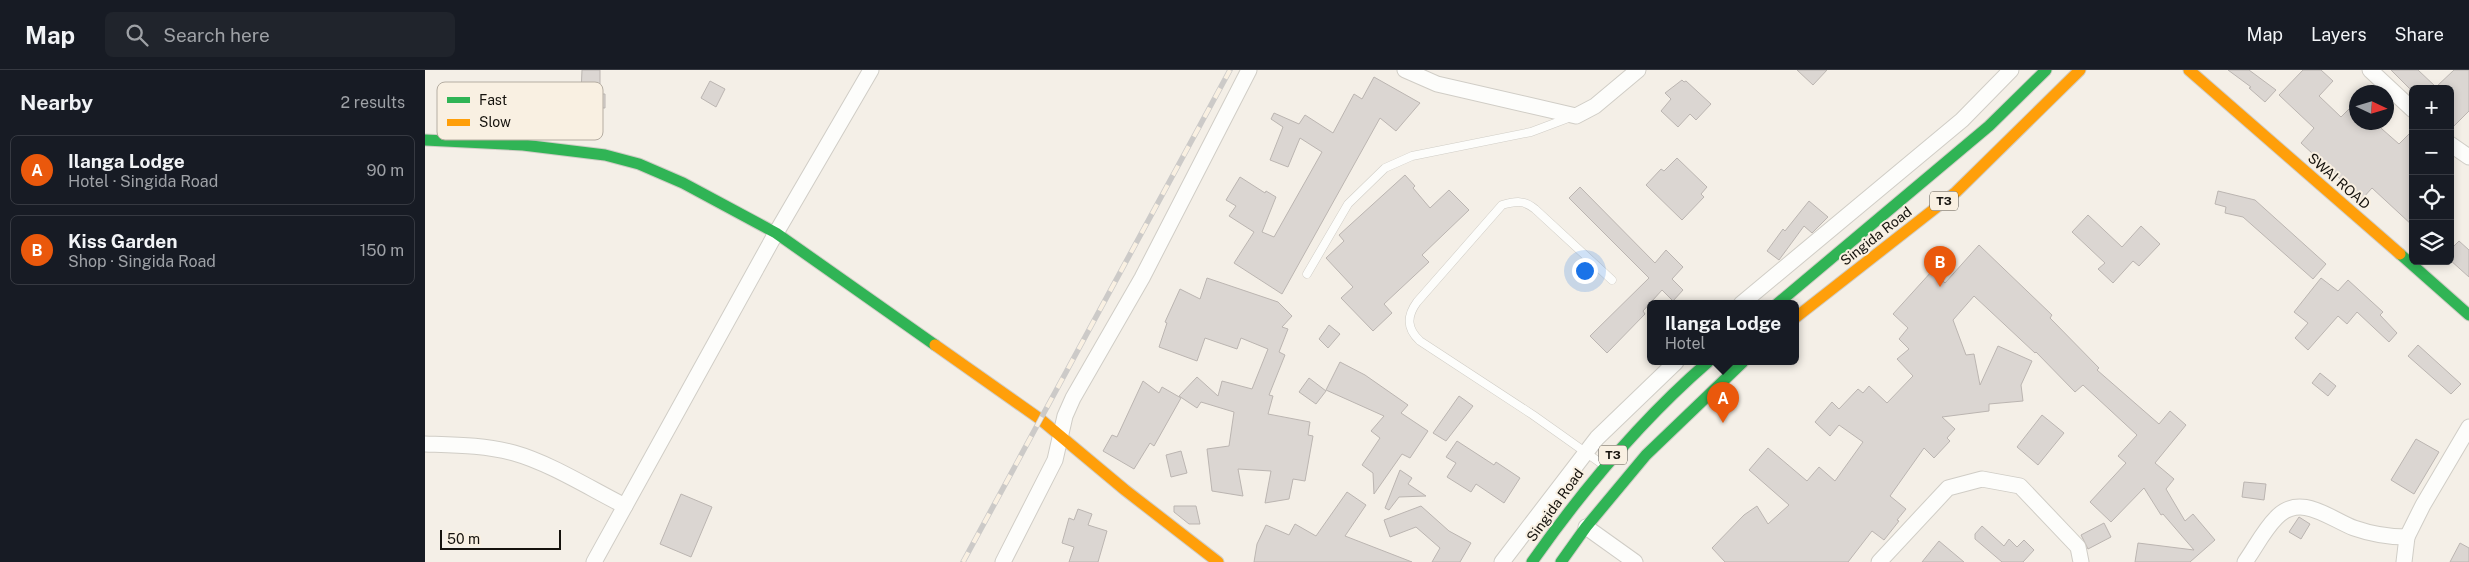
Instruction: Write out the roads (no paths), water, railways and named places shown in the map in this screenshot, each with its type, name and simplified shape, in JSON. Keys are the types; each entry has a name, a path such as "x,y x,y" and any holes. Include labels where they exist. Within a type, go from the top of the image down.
{"main road":[{"name":"Singida Road","path":"1782,300 1989,126 2046,70"},
{"name":"Singida Road","path":"1799,315 1956,192 2004,147 2080,70"},
{"name":"SWAI ROAD","path":"2189,70 2469,315"},
{"path":"425,140 523,145 605,155 639,164 683,183 776,233 1060,435 1125,490 1217,562"},
{"name":"Singida Road","path":"1532,562 1603,465 1675,390 1705,365"},
{"name":"T3","path":"1561,562 1585,527 1646,455 1740,365"}],"street":[{"path":"595,562 776,233 871,70"},
{"path":"1003,562 1049,475 1060,445 1060,435 1073,398 1142,278 1249,70"},
{"path":"1405,70 1437,84 1575,116 1595,106 1638,70"},
{"path":"1746,300 1961,120 2011,70"},
{"path":"2371,70 2409,106"},
{"path":"1502,562 1597,438 1673,365"},
{"path":"2404,562 2407,537 2427,496 2469,427"},
{"path":"425,444 478,447 516,453 540,463 625,506"},
{"path":"1879,562 1949,488 1982,479 2019,486 2078,547 2081,562"},
{"path":"2245,562 2277,516 2292,507 2321,510 2352,527 2388,537 2407,537"},
{"path":"1585,527 1635,562"}],"lane":[{"path":"1307,274 1348,204 1385,168 1413,156 1531,132 1575,116"},
{"path":"1603,465 1533,415 1420,341 1411,333 1409,324 1410,311 1502,205 1516,201 1527,202 1612,280"}],"railway":[{"path":"963,562 1230,70"}],"place":[{"name":"Kiss Garden","path":"1940,287"},
{"name":"Ilanga Lodge","path":"1723,423"}]}
